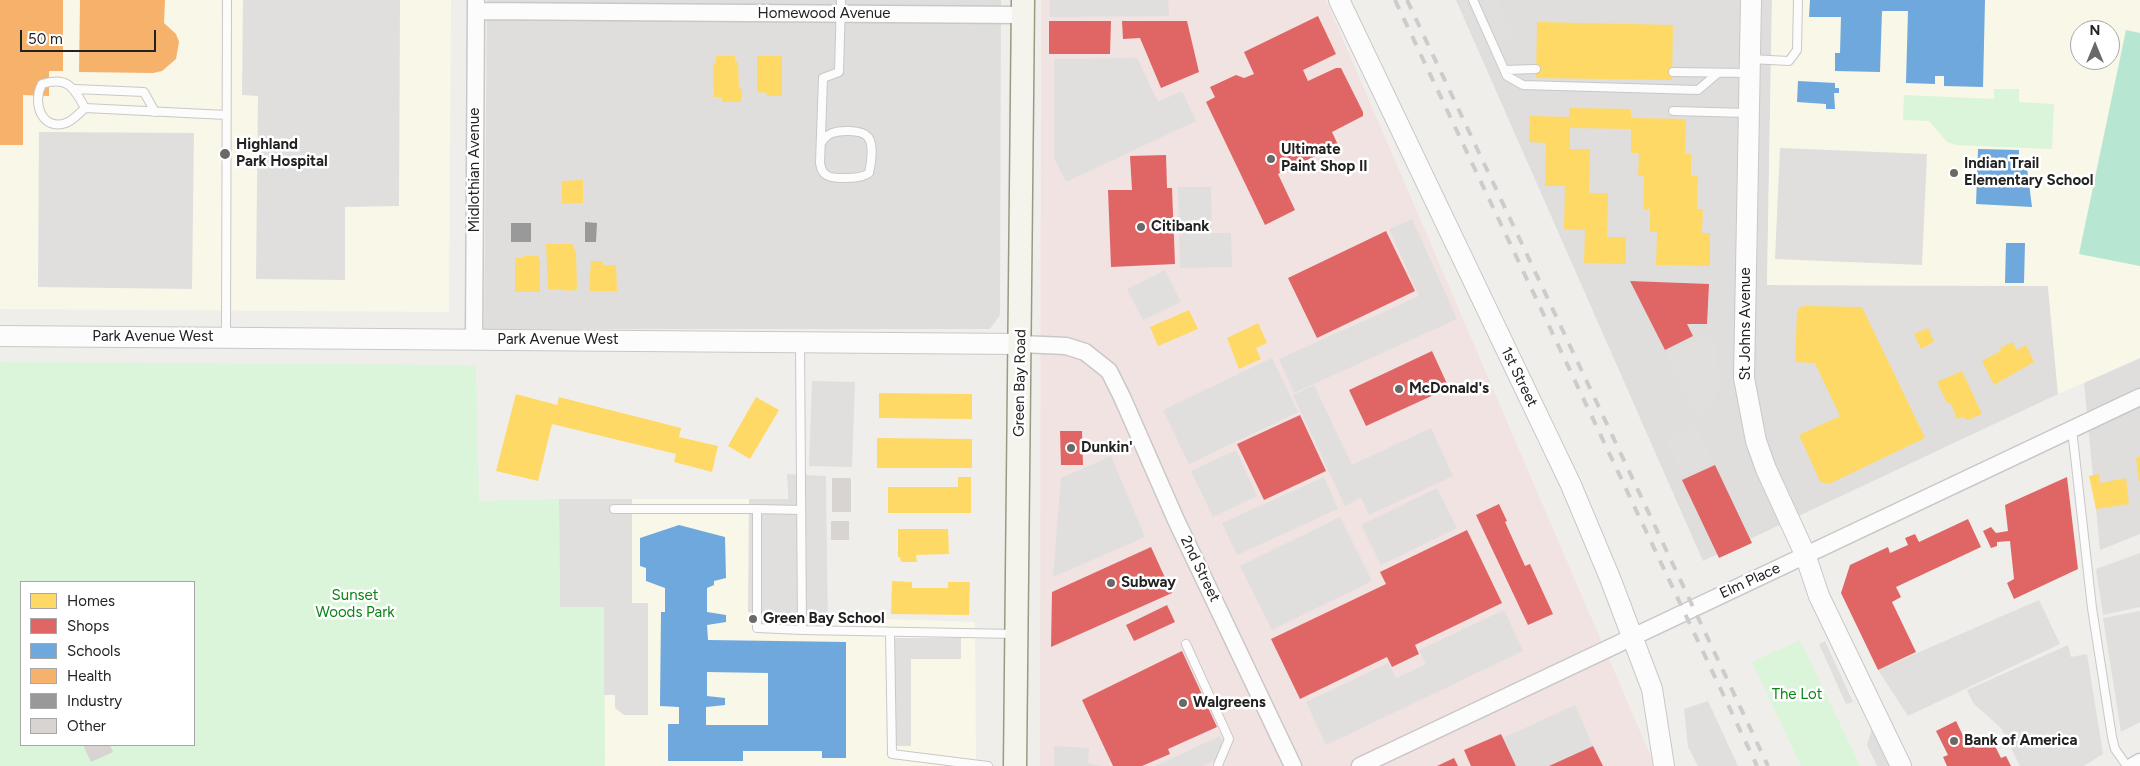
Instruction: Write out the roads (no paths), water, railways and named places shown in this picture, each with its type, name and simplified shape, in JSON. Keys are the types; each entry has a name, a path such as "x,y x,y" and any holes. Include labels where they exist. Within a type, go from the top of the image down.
{"main road":[{"name":"Green Bay Road","path":"1015,766 1022,8"}],"street":[{"name":"1st Street","path":"1339,0 1571,485 1633,637 1652,689 1664,766"},
{"name":"St Johns Avenue","path":"1751,0 1744,378 1756,441 1766,469 1805,554 1819,596 1901,766"},
{"name":"Homewood Avenue","path":"476,6 1022,8"},
{"name":"Midlothian Avenue","path":"474,340 476,6"},
{"name":"Park Avenue West","path":"0,336 1020,344 1073,348 1092,356 1108,371"},
{"name":"2nd Street","path":"1108,371 1122,397 1176,520 1293,766"},
{"name":"Elm Place","path":"1360,766 2140,397"},
{"path":"2132,766 2140,762"}],"lane":[{"path":"226,338 227,0"},
{"path":"1473,0 1507,76 1523,85 1698,90 1718,73"},
{"path":"1673,72 1718,73 1789,60 1797,50 1798,0"},
{"path":"821,143 826,136 838,132 863,133 867,135 871,143 869,173 862,177 829,177 822,172 820,163 823,78 839,72 841,7"},
{"path":"1505,70 1536,69"},
{"path":"85,108 75,89 66,83 54,80 42,84 37,93 37,105 42,116 52,123 66,123 85,108 226,115"},
{"path":"75,89 144,92 155,112"},
{"path":"1673,111 1749,113"},
{"path":"800,342 802,630"},
{"path":"2072,429 2092,608 2112,737 2115,749 2128,766"},
{"path":"614,509 801,510"},
{"path":"757,509 758,628 1017,634"},
{"path":"890,632 892,754 988,766"},
{"path":"1186,644 1229,740 1218,765"}],"railway":[{"path":"1395,0 1757,766"},
{"path":"1407,0 1768,766"}],"place":[{"name":"Highland Park Hospital","path":"225,154"},
{"name":"Ultimate Paint Shop II","path":"1271,159"},
{"name":"Indian Trail Elementary School","path":"1954,173"},
{"name":"Citibank","path":"1141,227"},
{"name":"McDonald's","path":"1399,389"},
{"name":"Dunkin'","path":"1071,448"},
{"name":"Subway","path":"1111,583"},
{"name":"Green Bay School","path":"753,619"},
{"name":"Walgreens","path":"1183,703"},
{"name":"Bank of America","path":"1954,741"}],"park label":[{"name":"Sunset Woods Park","path":"355,604"},
{"name":"The Lot","path":"1797,695"}]}
